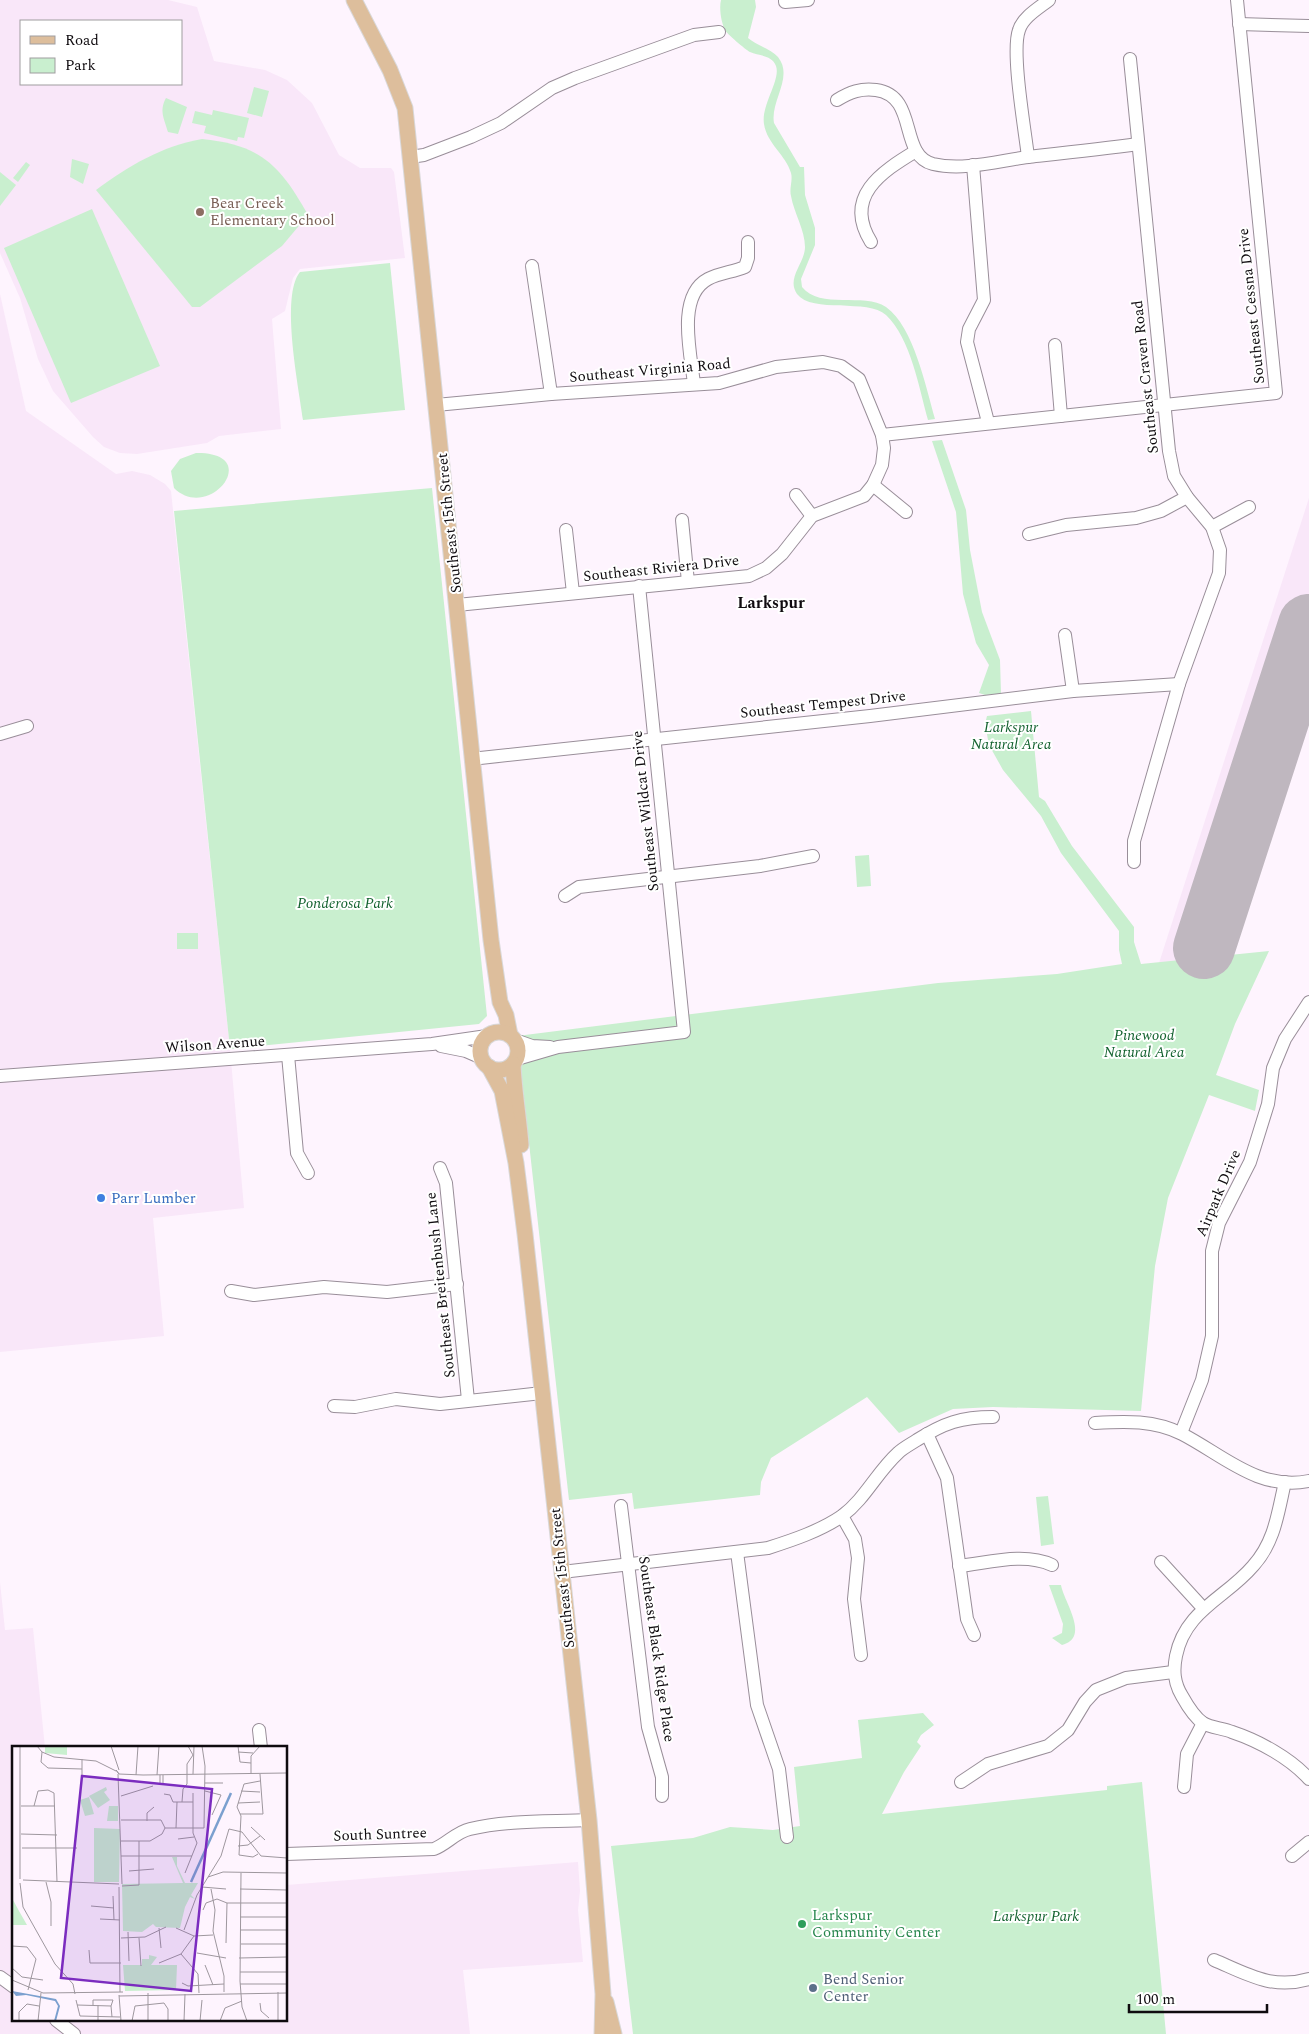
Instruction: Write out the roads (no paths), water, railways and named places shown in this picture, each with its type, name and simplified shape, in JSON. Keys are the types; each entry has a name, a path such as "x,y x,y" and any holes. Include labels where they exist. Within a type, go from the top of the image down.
{"main road":[{"name":"Southeast 15th Street","path":"344,0 367,39 378,50"},
{"name":"Southeast 15th Street","path":"354,0 399,90 405,108 490,931 500,1002 506,1015 512,1038"},
{"name":"Southeast 15th Street","path":"490,1035 500,1002"},
{"path":"504,1033 512,1038 518,1046 515,1062 502,1070 485,1063 481,1046 490,1035 504,1033"},
{"name":"Southeast 15th Street","path":"515,1062 514,1088 518,1103 521,1146 516,1163"},
{"name":"Southeast 15th Street","path":"485,1063 502,1091 516,1163 589,1820 603,1994 602,2034"},
{"name":"Southeast 15th Street","path":"603,1994 614,2034"}],"street":[{"path":"785,0 785,2 808,0"},
{"path":"1028,158 1016,47 1019,28 1030,15 1049,0"},
{"name":"Southeast Cessna Drive","path":"882,435 988,422 1276,393 1237,0"},
{"path":"1239,24 1309,26"},
{"path":"410,157 424,155 501,123 552,88 575,78 694,35 719,32"},
{"name":"Southeast Craven Road","path":"1130,59 1164,405 1174,476 1187,497 1212,527 1220,550 1218,573 1179,684 1134,841 1134,862"},
{"path":"837,100 850,92 870,90 883,91 895,99 905,115 911,140 916,151 931,163 973,165 1138,144"},
{"path":"871,242 864,231 860,217 865,195 874,180 916,151"},
{"path":"973,165 984,300 969,329 967,342 988,422"},
{"path":"694,384 688,324 690,300 698,287 707,279 744,267 748,258 748,242"},
{"path":"532,266 551,394"},
{"path":"1055,345 1061,416"},
{"name":"Southeast Virginia Road","path":"436,405 551,394 732,381 776,367 831,363 841,366 859,380 882,435"},
{"path":"796,495 812,516 864,496 873,485 882,465 884,448 882,435"},
{"path":"873,485 906,512"},
{"path":"1029,534 1066,525 1136,518 1161,511 1187,497"},
{"path":"1212,527 1249,507"},
{"name":"Southeast Riviera Drive","path":"457,605 749,576 766,568 782,554 812,516"},
{"path":"682,520 688,582"},
{"path":"566,530 573,593"},
{"name":"Southeast Wildcat Drive","path":"558,1047 684,1032 639,586"},
{"path":"1065,635 1072,691"},
{"name":"Southeast Tempest Drive","path":"472,759 870,716 1072,691 1179,684"},
{"path":"0,734 27,726"},
{"path":"565,896 580,887 760,866 813,856"},
{"name":"Airpark Drive","path":"1181,1433 1202,1380 1212,1336 1212,1251 1219,1223 1250,1162 1268,1104 1273,1068 1279,1053 1285,1039 1309,1002"},
{"name":"Wilson Avenue","path":"0,1076 432,1044 490,1035"},
{"path":"512,1038 532,1046 558,1047"},
{"name":"Wilson Avenue","path":"432,1044 466,1051 485,1063"},
{"path":"515,1062 558,1047"},
{"path":"288,1055 297,1153 308,1173"},
{"name":"Southeast Breitenbush Lane","path":"440,1168 446,1183 468,1400"},
{"path":"231,1290 254,1295 324,1287 387,1292 457,1284"},
{"path":"334,1406 355,1407 396,1399 440,1404 542,1393"},
{"path":"562,1572 768,1548 801,1538 842,1516 865,1494 898,1452 952,1421 973,1417 993,1417"},
{"path":"1095,1423 1124,1421 1151,1423 1181,1433 1239,1469 1262,1478 1285,1482 1309,1481"},
{"path":"927,1434 947,1478 967,1619 974,1635"},
{"path":"1285,1482 1274,1535 1254,1566 1203,1608 1181,1639 1173,1672 1178,1690 1189,1708 1203,1723 1233,1732 1279,1755 1309,1780"},
{"name":"Southeast Black Ridge Place","path":"621,1506 630,1564 648,1727 662,1777 662,1796"},
{"path":"842,1516 855,1539 858,1558 854,1598 861,1655"},
{"path":"737,1552 757,1705 778,1769 787,1837"},
{"path":"959,1566 1024,1559 1042,1560 1052,1565"},
{"path":"1160,1562 1203,1608"},
{"path":"961,1782 988,1764 1048,1746 1068,1730 1085,1702 1096,1690 1126,1678 1173,1672"},
{"path":"1184,1787 1187,1754 1203,1723"},
{"path":"259,1730 261,1746"},
{"name":"South Suntree","path":"288,1854 434,1849 446,1844 458,1833 469,1829 529,1822 589,1820"},
{"path":"1292,1856 1309,1842"},
{"path":"1214,1960 1260,1980 1281,1984 1309,1979"},
{"path":"0,1977 12,1986"},
{"path":"59,2022 74,2034"}],"place":[{"name":"Bear Creek Elementary School","path":"200,212"},
{"name":"Parr Lumber","path":"101,1198"},
{"name":"Larkspur Community Center","path":"802,1924"},
{"name":"Bend Senior Center","path":"813,1988"}],"district":[{"name":"Larkspur","path":"771,602"}],"park label":[{"name":"Larkspur Natural Area","path":"1011,736"},
{"name":"Ponderosa Park","path":"345,903"},
{"name":"Pinewood Natural Area","path":"1144,1044"},
{"name":"Larkspur Park","path":"1036,1916"}]}
